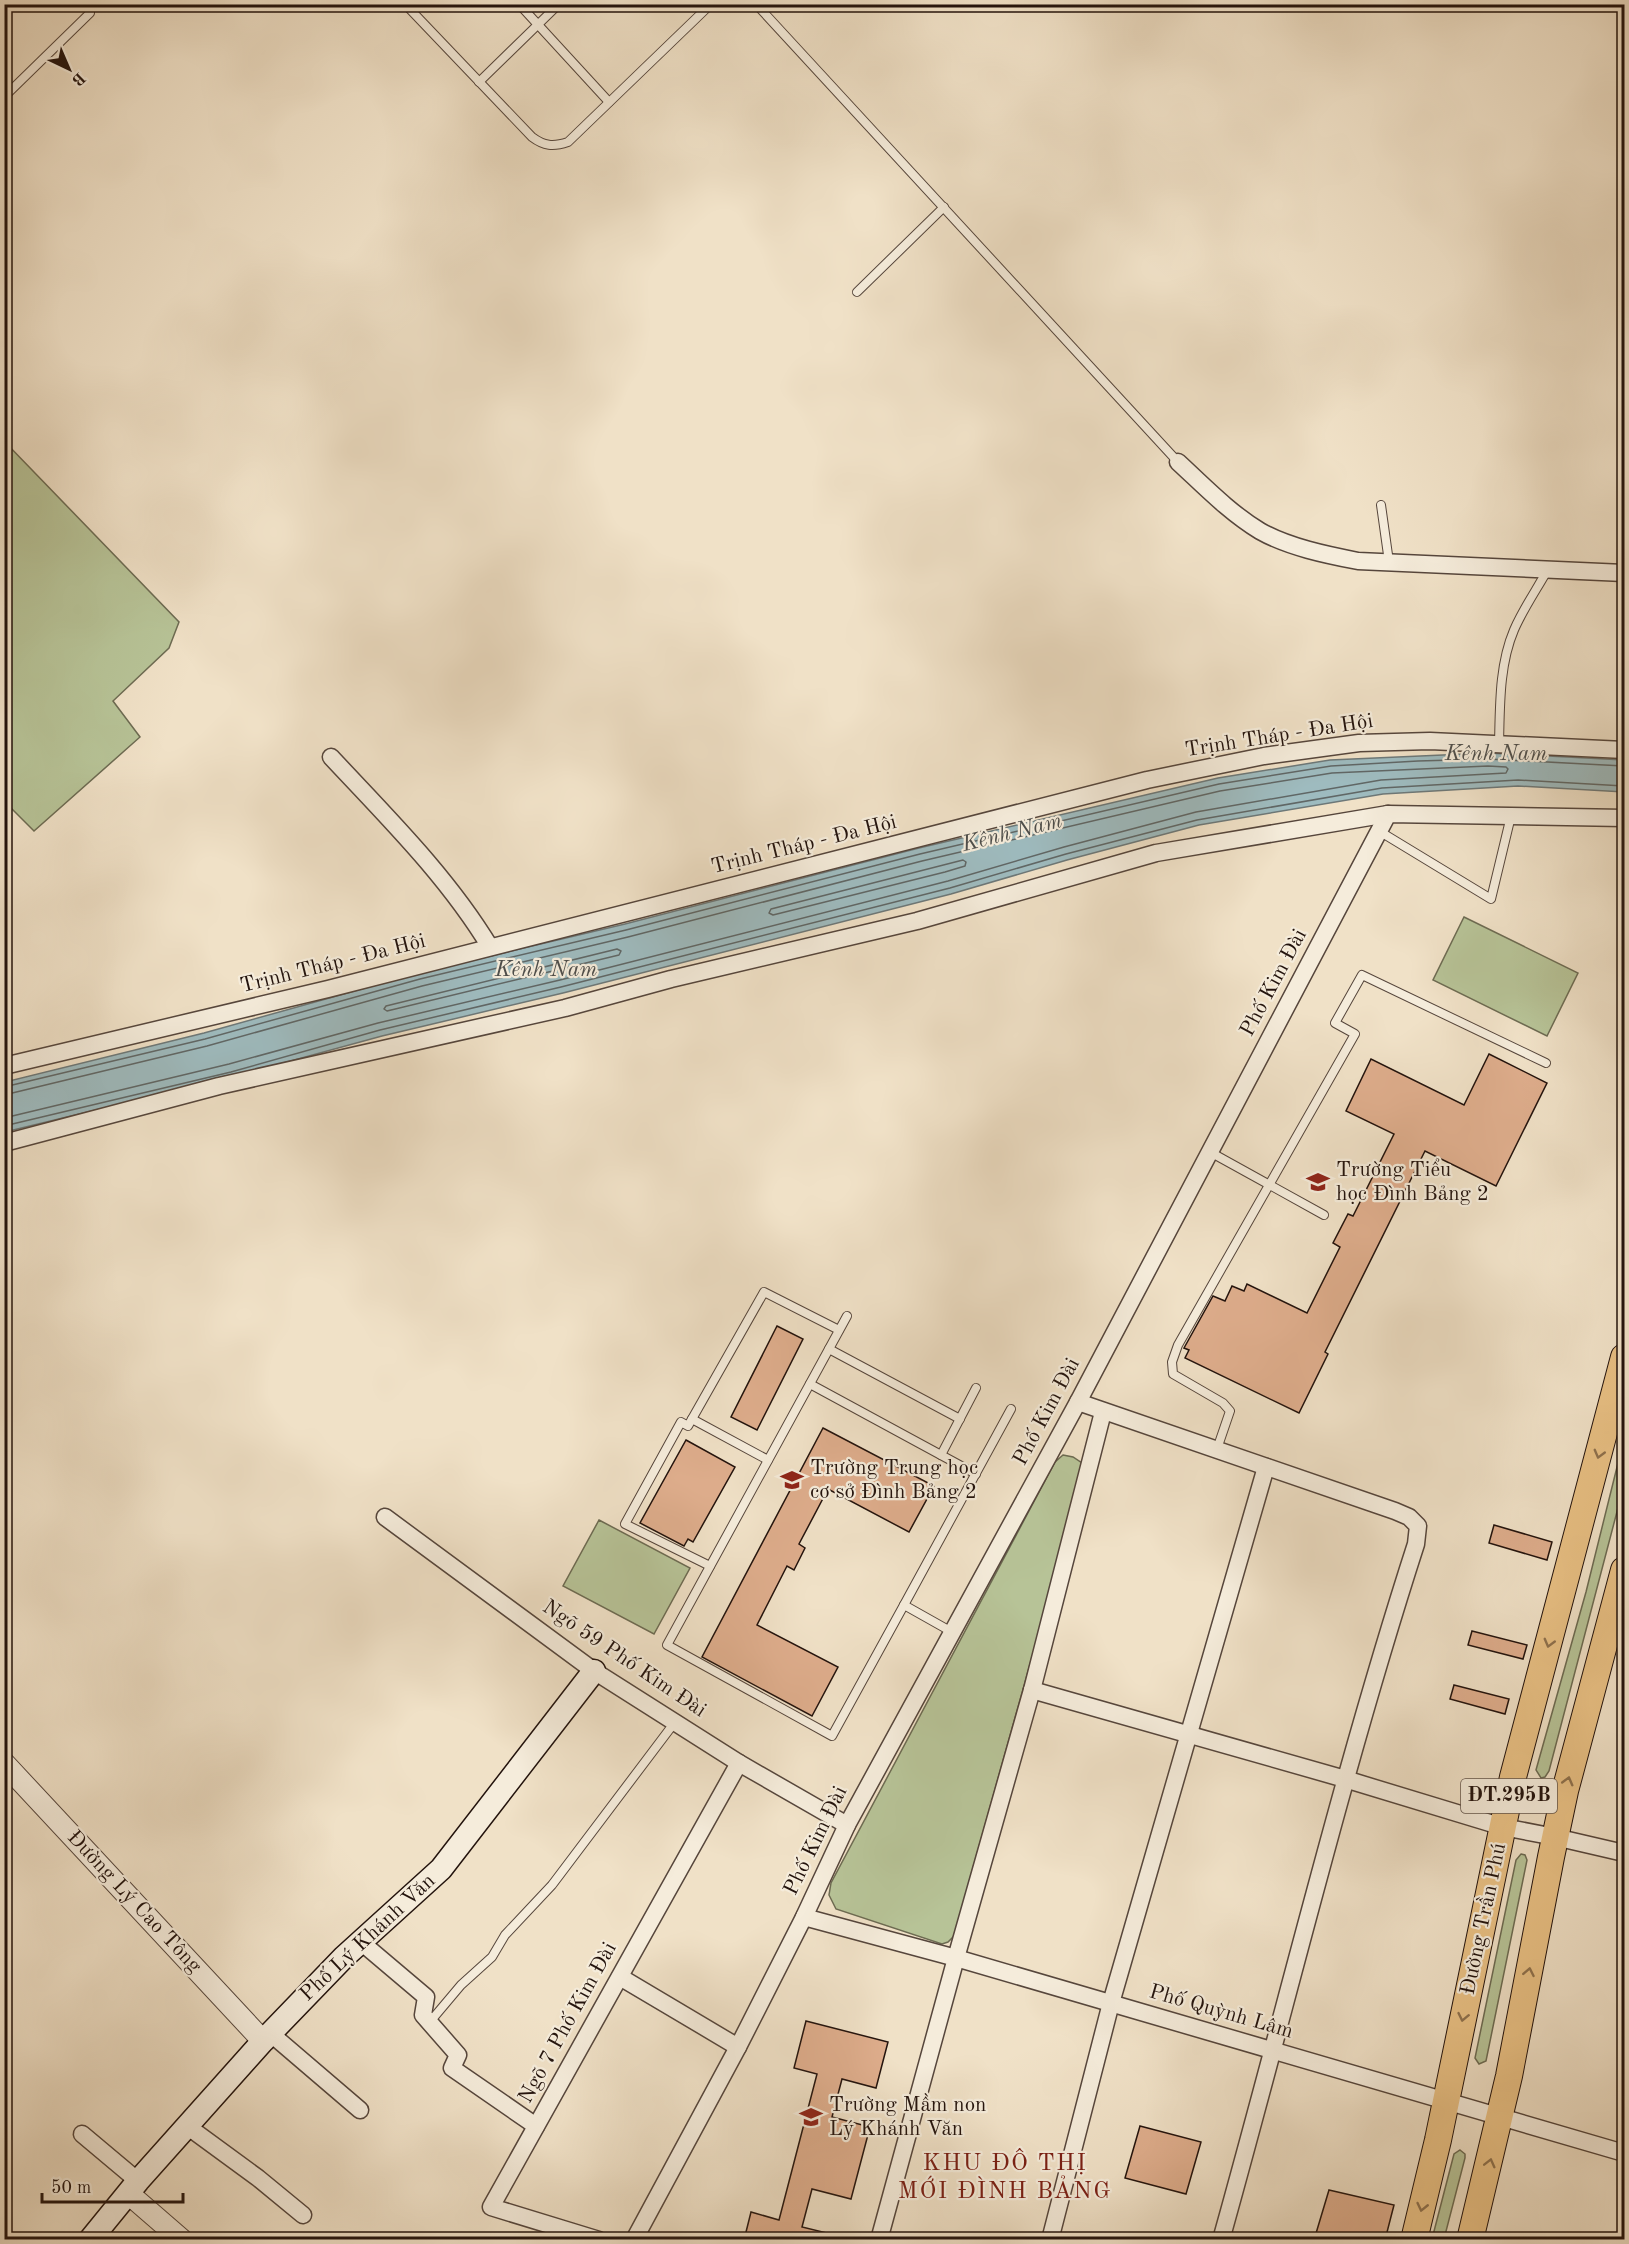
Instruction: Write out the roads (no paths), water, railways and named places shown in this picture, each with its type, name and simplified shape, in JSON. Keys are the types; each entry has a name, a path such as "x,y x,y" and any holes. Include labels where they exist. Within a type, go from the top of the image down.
{"main road":[{"name":"Đường Trần Phú","path":"1414,2240 1513,1777 1624,1357"},
{"name":"ĐT.295B","path":"1470,2240 1500,2118 1565,1791 1624,1570"},
{"name":"Phố Lý Khánh Văn","path":"90,2240 133,2187 266,2037 361,1942 441,1869 594,1671"}],"street":[{"path":"1178,462 1263,533 1329,556 1358,561 1624,573"},
{"name":"Trịnh Tháp - Đa Hội","path":"4,1066 328,989 1135,783 1240,761 1359,743 1430,741 1624,750"},
{"path":"331,757 438,874 470,914 490,948"},
{"path":"4,1143 219,1086 565,1008 671,979 917,921 1156,853 1388,814 1624,818"},
{"name":"Phố Kim Đài","path":"634,2240 738,2047 804,1917 847,1825 1078,1402 1388,814"},
{"path":"1078,1402 1395,1511 1409,1517 1418,1526 1416,1544 1345,1779 1274,2051 1221,2240"},
{"path":"879,2240 1032,1690 1103,1412"},
{"path":"1050,2240 1111,2003 1266,1467"},
{"name":"Ngõ 59 Phố Kim Đài","path":"385,1517 594,1671 739,1763 847,1825"},
{"path":"1032,1690 1345,1779 1503,1827 1624,1853"},
{"name":"Đường Lý Cao Tông","path":"4,1763 266,2037"},
{"name":"Ngõ 7 Phố Kim Đài","path":"599,2240 491,2206 739,1763"},
{"name":"Phố Quỳnh Lâm","path":"804,1917 956,1958 1624,2153"},
{"path":"361,1942 426,1997 423,2015 458,2055 452,2068 536,2126"},
{"path":"620,1977 738,2047"},
{"path":"266,2037 360,2110"},
{"path":"187,2126 258,2178 303,2215"},
{"path":"82,2133 182,2240"}],"lane":[{"path":"4,97 90,13 90,4"},
{"path":"405,4 532,137 542,144 555,147 568,142 711,4"},
{"path":"519,4 609,102"},
{"path":"479,81 559,4"},
{"path":"756,4 1178,462"},
{"path":"856,292 944,207"},
{"path":"1381,505 1389,562"},
{"path":"1499,744 1506,658 1514,630 1548,569"},
{"path":"1379,831 1491,899 1511,815"},
{"path":"1217,1449 1230,1411 1223,1403 1173,1374 1172,1362 1178,1345 1355,1034 1335,1023 1362,975 1546,1063"},
{"path":"1210,1152 1324,1215"},
{"path":"710,1566 625,1524 681,1422 688,1426 764,1292 839,1330"},
{"path":"847,1316 667,1645 832,1736 1011,1409"},
{"path":"829,1349 960,1419"},
{"path":"810,1384 976,1474"},
{"path":"941,1455 976,1388"},
{"path":"692,1419 768,1460"},
{"path":"904,1605 952,1632"},
{"path":"429,2023 461,1985 492,1957 505,1935 552,1885 675,1722"}],"water":[{"name":"Kênh Nam","path":"1488,753 1624,760 1624,792 1518,786 1383,794 1199,825 951,894 563,993 382,1036 232,1077 5,1132 5,1082 204,1033 419,973 625,924 919,848 1218,778 1330,760"}],"place":[{"name":"Trường Tiểu học Đình Bảng 2","path":"1318,1182"},
{"name":"Trường Trung học cơ sở Đình Bảng 2","path":"792,1480"},
{"name":"Trường Mầm non Lý Khánh Văn","path":"811,2117"}],"district":[{"name":"KHU ĐÔ THỊ MỚI ĐÌNH BẢNG","path":"1005,2178"}]}
